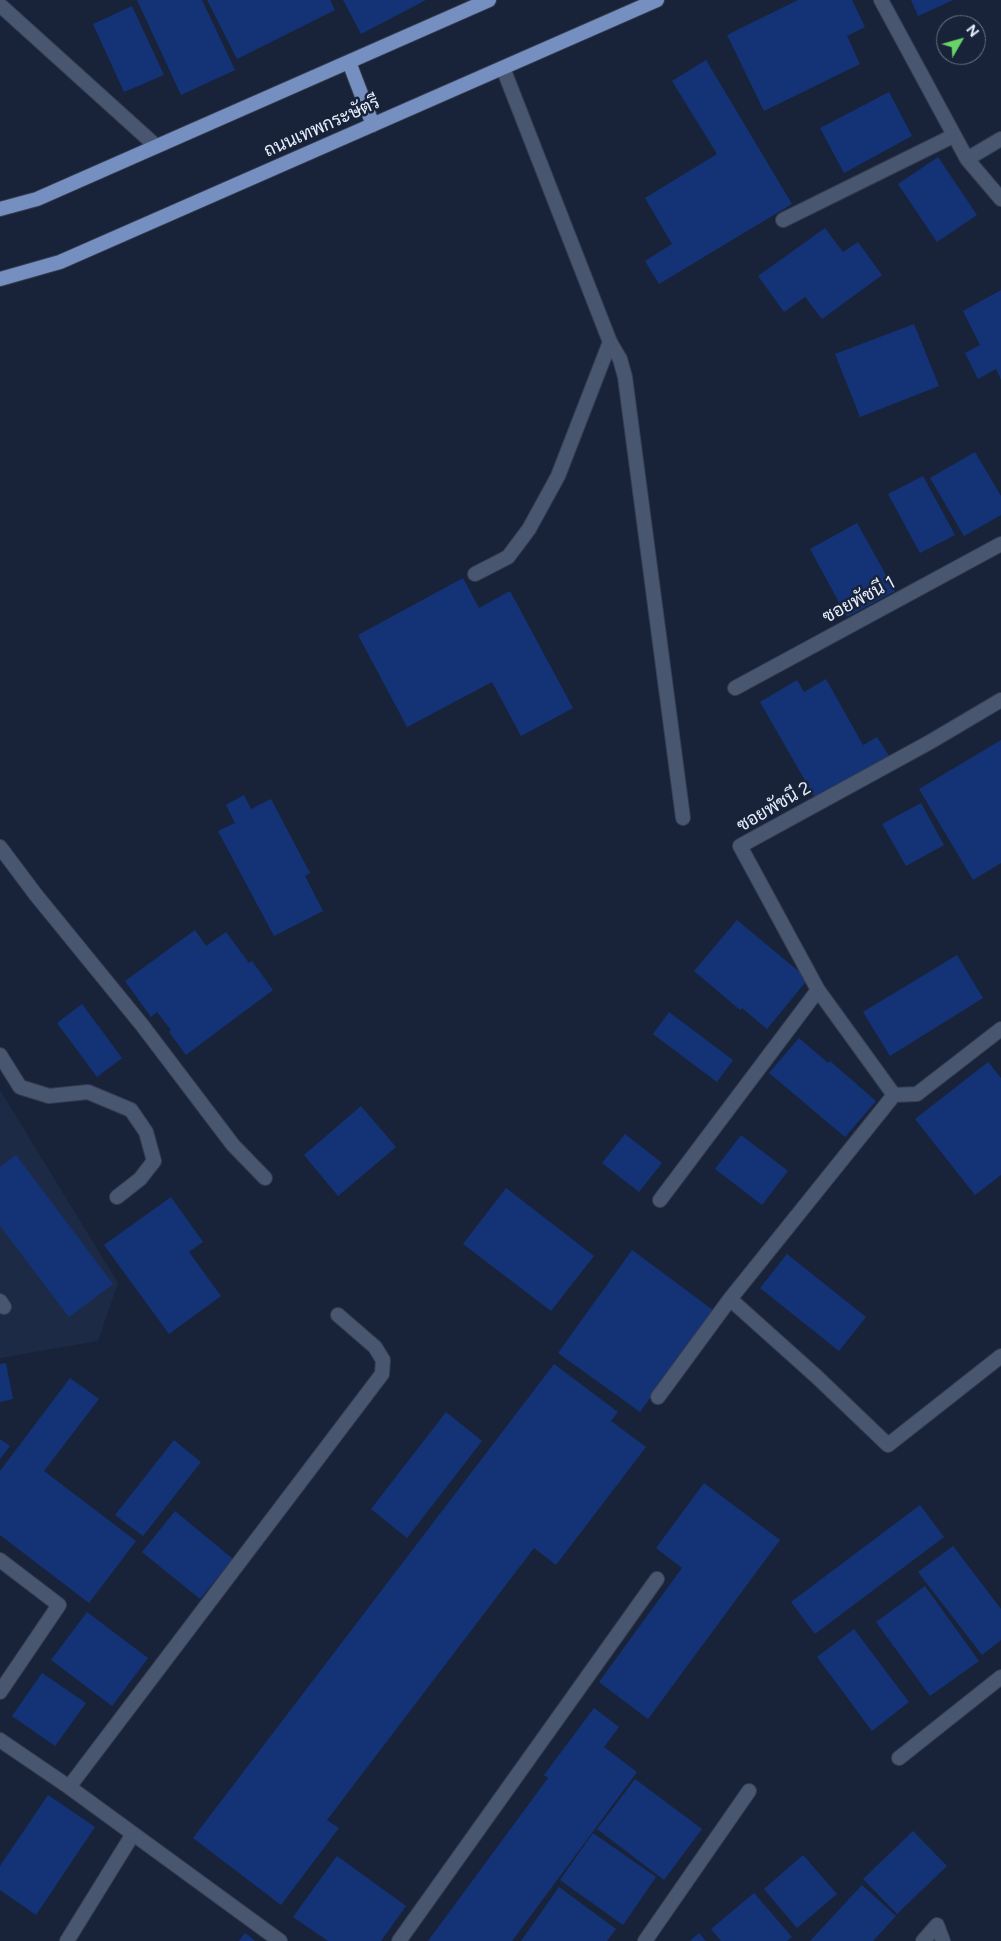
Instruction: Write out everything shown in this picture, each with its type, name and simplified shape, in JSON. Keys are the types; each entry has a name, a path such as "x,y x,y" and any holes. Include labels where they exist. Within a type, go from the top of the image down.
{"main road":[{"path":"0,209 37,199 489,0"},
{"name":"ถนนเทพกระษัตรี","path":"0,279 60,262 657,0"},
{"path":"349,62 373,125"}],"street":[{"path":"882,0 953,136 967,159 1001,199"},
{"path":"0,5 156,146"},
{"path":"503,68 610,342 620,359 625,377 683,818"},
{"path":"783,220 953,136"},
{"path":"967,159 1001,139"},
{"path":"475,574 508,557 529,529 558,476 610,342"},
{"name":"ซอยพัชนี 1","path":"735,688 1001,544"},
{"name":"ซอยพัชนี 2","path":"894,1095 818,990 740,846 930,742 1001,700"},
{"path":"0,847 36,895 142,1025 233,1145 264,1178"},
{"path":"660,1200 818,990"},
{"path":"658,1397 730,1299 894,1095 917,1094 1001,1029"},
{"path":"0,1054 20,1087 48,1096 88,1092 131,1110 146,1132 154,1161 140,1179 117,1197"},
{"path":"730,1299 888,1444 1001,1356"},
{"path":"69,1787 382,1374 382,1360 375,1347 338,1315"},
{"path":"0,1560 59,1605 0,1692"},
{"path":"399,1941 657,1579"},
{"path":"899,1758 1001,1677"},
{"path":"0,1740 69,1787 280,1941"},
{"path":"645,1941 749,1791"},
{"path":"67,1941 133,1834"},
{"path":"923,1941 937,1925 943,1941"}],"shaded area":[{"path":"0,1090 118,1283 98,1341 0,1358"}],"building":[{"path":"137,0 202,0 235,70 181,95"},
{"path":"207,0 330,0 335,10 237,59"},
{"path":"343,0 426,0 361,34"},
{"path":"798,0 852,0 865,27 847,36 860,64 764,111 727,35"},
{"path":"911,0 953,0 918,16"},
{"path":"132,6 164,75 124,92 93,24"},
{"path":"706,60 792,204 659,284 645,261 672,244 645,198 717,154 672,81"},
{"path":"889,92 912,136 844,173 820,128"},
{"path":"938,157 977,215 937,242 898,184"},
{"path":"825,228 843,252 858,242 882,275 822,319 805,297 784,312 758,276"},
{"path":"1001,290 1001,380 996,369 978,379 965,353 980,345 963,311"},
{"path":"914,324 939,386 860,417 835,354"},
{"path":"975,452 1001,496 1001,515 964,536 930,478"},
{"path":"923,476 955,535 920,553 888,494"},
{"path":"857,523 895,591 847,617 810,549"},
{"path":"463,578 479,608 510,591 573,708 521,736 492,682 407,727 358,635"},
{"path":"826,679 863,745 877,737 889,756 815,798 760,702 797,680 804,692"},
{"path":"1001,740 1001,863 973,880 919,789"},
{"path":"244,795 251,809 271,799 310,873 305,876 323,911 274,936 218,831 235,823 226,805"},
{"path":"921,803 944,845 906,866 882,824"},
{"path":"737,920 808,979 767,1029 742,1008 740,1010 694,971"},
{"path":"195,930 206,946 226,932 249,963 252,961 273,990 186,1055 169,1032 171,1030 157,1012 151,1017 125,981"},
{"path":"957,955 983,998 890,1056 863,1012"},
{"path":"82,1004 122,1058 97,1077 57,1023"},
{"path":"669,1012 733,1060 717,1082 653,1034"},
{"path":"799,1038 828,1063 830,1061 876,1101 845,1137 769,1073"},
{"path":"988,1062 1001,1078 1001,1175 975,1195 915,1119"},
{"path":"361,1106 396,1147 338,1196 304,1155"},
{"path":"625,1134 662,1163 639,1192 602,1163"},
{"path":"741,1135 788,1171 762,1205 715,1169"},
{"path":"16,1155 113,1284 69,1317 0,1226 0,1167"},
{"path":"506,1188 594,1256 551,1311 463,1244"},
{"path":"171,1197 203,1242 189,1252 221,1296 169,1334 104,1245"},
{"path":"632,1250 713,1310 640,1412 558,1353"},
{"path":"787,1254 866,1317 839,1351 760,1288"},
{"path":"6,1363 13,1399 0,1402 0,1364"},
{"path":"554,1364 618,1412 611,1421 646,1447 556,1565 534,1548 327,1820 339,1828 281,1905 193,1838"},
{"path":"70,1378 99,1399 44,1471 136,1541 89,1603 0,1535 0,1471"},
{"path":"446,1412 482,1441 407,1538 371,1509"},
{"path":"0,1439 10,1446 0,1459"},
{"path":"174,1440 201,1462 143,1536 115,1515"},
{"path":"704,1483 780,1540 648,1719 599,1682 682,1568 656,1548"},
{"path":"920,1505 944,1537 815,1634 791,1602"},
{"path":"175,1511 233,1559 200,1599 142,1552"},
{"path":"953,1546 1001,1609 1001,1640 982,1655 918,1572"},
{"path":"925,1586 979,1661 930,1696 876,1622"},
{"path":"87,1612 148,1658 112,1706 51,1660"},
{"path":"854,1629 909,1702 872,1731 817,1657"},
{"path":"42,1673 86,1703 55,1746 12,1716"},
{"path":"594,1708 619,1727 604,1747 637,1772 512,1941 428,1941 548,1778 544,1775"},
{"path":"635,1779 702,1829 664,1880 597,1829"},
{"path":"48,1795 95,1827 36,1915 0,1890 0,1866"},
{"path":"913,1831 947,1866 897,1914 863,1879"},
{"path":"593,1833 656,1877 623,1925 560,1880"},
{"path":"803,1855 837,1894 797,1928 764,1889"},
{"path":"337,1856 406,1906 381,1941 328,1941 293,1917"},
{"path":"862,1885 896,1916 873,1941 810,1941"},
{"path":"559,1887 616,1929 607,1941 521,1941"},
{"path":"754,1893 792,1937 787,1941 721,1941 711,1929"},
{"path":"245,1933 255,1941 239,1941"},
{"path":"699,1933 706,1941 690,1941"}]}
